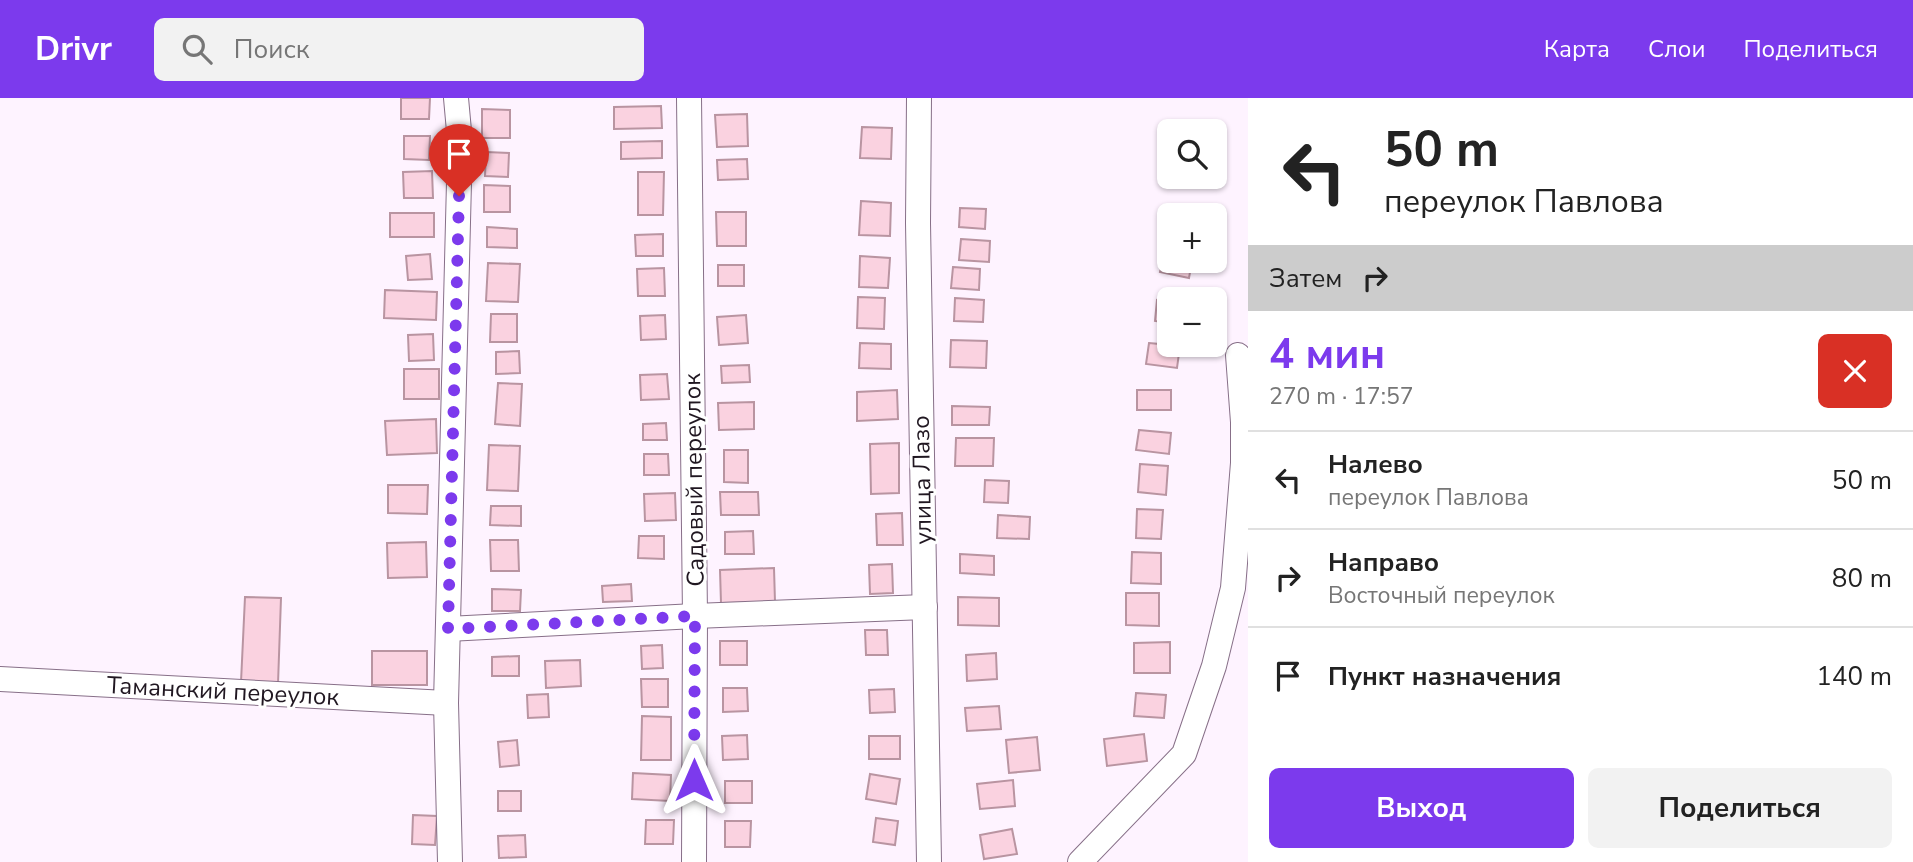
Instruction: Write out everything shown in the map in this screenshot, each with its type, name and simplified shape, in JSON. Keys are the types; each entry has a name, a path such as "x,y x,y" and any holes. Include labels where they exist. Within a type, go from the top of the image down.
{"street":[{"path":"450,862 446,703 460,142 456,98"},
{"name":"Садовый переулок","path":"689,98 695,616 694,862"},
{"name":"улица Лазо","path":"919,98 918,223 929,862"},
{"path":"1080,862 1184,754 1214,666 1233,588 1239,521 1243,422 1238,355"},
{"path":"448,629 925,607"},
{"name":"Таманский переулок","path":"0,679 446,703"}],"building":[{"path":"401,98 430,98 429,119 401,119"},
{"path":"661,106 662,128 614,129 614,107"},
{"path":"482,109 510,110 510,138 482,138"},
{"path":"747,114 748,146 717,147 715,115"},
{"path":"862,127 892,128 891,159 860,158"},
{"path":"404,136 430,136 429,160 404,159"},
{"path":"662,141 662,158 621,159 621,142"},
{"path":"486,152 509,153 508,177 485,176"},
{"path":"747,159 748,179 718,180 717,160"},
{"path":"432,171 433,198 404,198 403,172"},
{"path":"638,172 664,172 663,215 638,215"},
{"path":"484,185 510,186 510,212 484,212"},
{"path":"861,201 891,203 890,236 859,235"},
{"path":"960,208 986,209 985,229 959,227"},
{"path":"716,212 746,212 746,246 717,246"},
{"path":"390,213 434,213 434,237 390,237"},
{"path":"487,227 517,229 517,248 487,247"},
{"path":"663,234 663,256 636,256 635,235"},
{"path":"961,239 990,241 989,262 959,260"},
{"path":"430,254 432,279 408,280 406,256"},
{"path":"860,256 890,258 888,288 859,287"},
{"path":"488,263 520,264 518,302 486,301"},
{"path":"718,265 744,265 744,286 718,286"},
{"path":"953,267 980,269 979,290 951,288"},
{"path":"664,268 665,296 638,296 637,269"},
{"path":"1165,273 1190,273 1189,278"},
{"path":"385,290 437,292 436,320 384,318"},
{"path":"858,297 885,298 884,329 857,328"},
{"path":"955,298 984,300 983,322 954,321"},
{"path":"491,314 517,314 517,342 490,342"},
{"path":"665,315 666,339 641,340 640,316"},
{"path":"746,315 748,343 719,345 717,317"},
{"path":"433,334 434,360 409,361 408,335"},
{"path":"951,340 987,341 986,368 950,367"},
{"path":"860,343 891,344 891,369 859,368"},
{"path":"1149,343 1157,344 1157,357 1178,357 1177,368 1146,364"},
{"path":"519,351 520,373 496,374 496,352"},
{"path":"749,365 750,382 722,383 721,366"},
{"path":"404,369 439,369 439,399 404,399"},
{"path":"667,374 669,399 641,400 640,375"},
{"path":"498,383 522,384 520,426 495,424"},
{"path":"897,390 898,419 857,421 857,392"},
{"path":"1137,390 1171,390 1171,410 1137,410"},
{"path":"754,402 754,429 719,430 718,403"},
{"path":"952,406 990,407 989,425 952,425"},
{"path":"436,419 437,453 387,455 385,421"},
{"path":"666,423 667,440 643,440 643,424"},
{"path":"1139,430 1171,433 1169,454 1136,450"},
{"path":"956,438 994,438 993,466 955,466"},
{"path":"899,443 899,493 871,494 870,444"},
{"path":"489,445 520,446 518,491 487,490"},
{"path":"724,450 748,450 748,483 724,482"},
{"path":"644,454 668,454 669,475 644,475"},
{"path":"1140,464 1168,466 1166,495 1138,492"},
{"path":"985,480 1009,481 1008,503 984,502"},
{"path":"388,485 428,485 427,514 388,513"},
{"path":"720,492 758,492 759,515 721,515"},
{"path":"675,493 676,520 645,521 644,494"},
{"path":"491,506 521,506 521,526 490,525"},
{"path":"1137,509 1163,510 1161,539 1136,538"},
{"path":"902,513 903,545 877,545 876,514"},
{"path":"998,515 1030,517 1029,539 997,538"},
{"path":"753,531 754,554 725,554 725,532"},
{"path":"639,536 664,536 664,559 638,558"},
{"path":"490,540 518,540 519,571 491,571"},
{"path":"426,542 427,577 388,578 387,543"},
{"path":"1132,552 1161,553 1161,584 1131,583"},
{"path":"960,554 994,556 994,575 960,573"},
{"path":"892,564 893,593 870,594 869,565"},
{"path":"774,568 775,602 721,603 720,570"},
{"path":"631,584 632,601 603,602 602,586"},
{"path":"492,589 521,590 520,611 492,611"},
{"path":"1126,593 1159,593 1159,626 1126,625"},
{"path":"245,597 281,598 278,684 241,682"},
{"path":"958,597 999,598 999,626 958,625"},
{"path":"865,630 887,630 888,655 866,655"},
{"path":"720,641 747,641 747,665 720,665"},
{"path":"1170,642 1170,673 1134,673 1134,643"},
{"path":"662,645 663,668 642,669 641,646"},
{"path":"372,651 427,651 427,685 372,685"},
{"path":"996,653 997,679 967,681 966,655"},
{"path":"519,656 519,676 492,676 492,657"},
{"path":"580,660 581,686 546,688 545,661"},
{"path":"641,679 668,679 668,707 642,707"},
{"path":"723,688 747,688 748,711 723,712"},
{"path":"894,689 895,712 870,713 869,690"},
{"path":"1136,693 1166,695 1164,718 1134,716"},
{"path":"548,694 549,717 528,718 527,695"},
{"path":"999,706 1001,729 967,731 965,708"},
{"path":"642,716 671,717 671,760 641,760"},
{"path":"1144,734 1147,761 1107,766 1104,739"},
{"path":"747,735 748,759 723,760 722,736"},
{"path":"869,736 900,736 900,759 869,759"},
{"path":"1037,737 1040,770 1009,773 1006,740"},
{"path":"517,740 519,765 500,767 498,742"},
{"path":"633,773 671,775 670,801 632,799"},
{"path":"870,774 900,779 896,804 866,799"},
{"path":"1013,780 1015,806 980,809 977,784"},
{"path":"725,781 752,781 752,803 725,803"},
{"path":"498,791 521,791 521,811 498,811"},
{"path":"413,815 437,816 435,845 412,844"},
{"path":"876,818 898,821 895,845 873,842"},
{"path":"646,820 674,820 673,844 645,844"},
{"path":"725,821 751,821 750,847 725,847"},
{"path":"1012,829 1017,854 984,859 980,835"},
{"path":"525,835 526,857 499,858 498,836"}],"route":[{"path":"459,196 448,629 695,616 694,780"}]}
